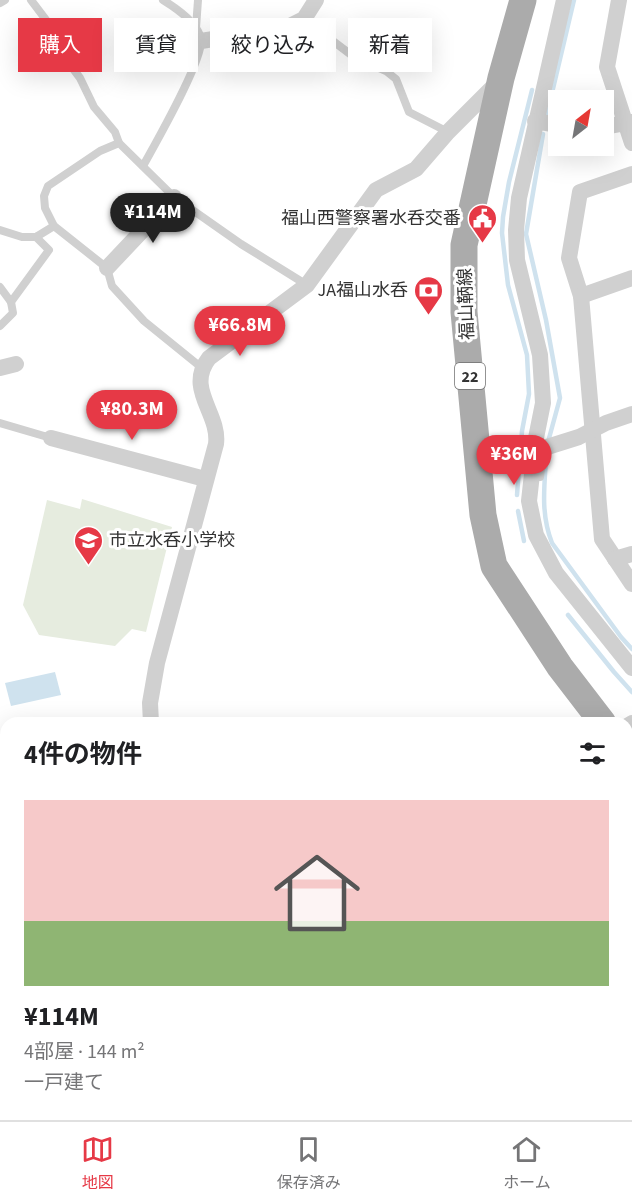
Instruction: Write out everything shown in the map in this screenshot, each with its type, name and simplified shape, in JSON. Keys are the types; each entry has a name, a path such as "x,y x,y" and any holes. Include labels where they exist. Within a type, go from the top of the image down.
{"main road":[{"name":"福山鞆線","path":"523,0 501,78 464,245 464,312 483,515 494,566 560,667 598,717"}],"street":[{"path":"305,18 316,0"},
{"path":"564,0 519,198 516,230 518,260 540,356 543,403 536,438 529,501 536,535 556,573 632,668"},
{"path":"619,0 607,67 629,123 632,143"},
{"path":"199,35 210,36"},
{"path":"151,717 150,703 157,663 217,435 205,404 199,377 202,368 209,358 307,285 376,190 416,169 448,132 501,78"},
{"path":"535,122 548,124"},
{"path":"614,125 629,123"},
{"path":"632,174 580,192 569,258 581,296 602,539 632,584"},
{"path":"107,268 174,197"},
{"path":"581,296 632,278"},
{"path":"544,448 579,437 606,423 632,414"},
{"path":"51,438 205,479"},
{"path":"615,559 632,554"}],"lane":[{"path":"0,3 5,0"},
{"path":"31,0 62,41 68,62 80,78 94,108 115,132 119,143 174,197 241,244 307,285"},
{"path":"163,0 199,35"},
{"path":"143,166 191,73 199,35 198,0"},
{"path":"336,43 354,57 387,71 396,79 409,112 448,132"},
{"path":"119,143 100,151 48,186 44,196 45,208 54,226 107,268 112,286 144,321 202,368"},
{"path":"0,230 22,237 36,237 54,226"},
{"path":"11,303 49,250 36,237"},
{"path":"0,287 11,303 13,313 0,326"},
{"path":"531,511 536,503 544,448 543,403"},
{"path":"0,423 51,438"}],"shaded area":[{"path":"82,499 172,527 146,632 132,629 115,646 39,635 23,605 47,500 80,509"}],"water":[{"path":"55,672 61,695 11,706 5,683"}],"waterway":[{"path":"547,114 574,0"},
{"path":"517,495 522,431 529,394 527,355 508,285 502,233 509,182 532,90"},
{"path":"543,134 526,234 546,320 560,398 548,442"},
{"path":"546,460 545,512 552,543 632,649"},
{"path":"518,511 524,541"},
{"path":"568,615 632,692"}],"place":[{"name":"福山西警察署水呑交番","path":"482,244"},
{"name":"JA福山水呑","path":"429,316"},
{"name":"市立水呑小学校","path":"88,566"}]}
